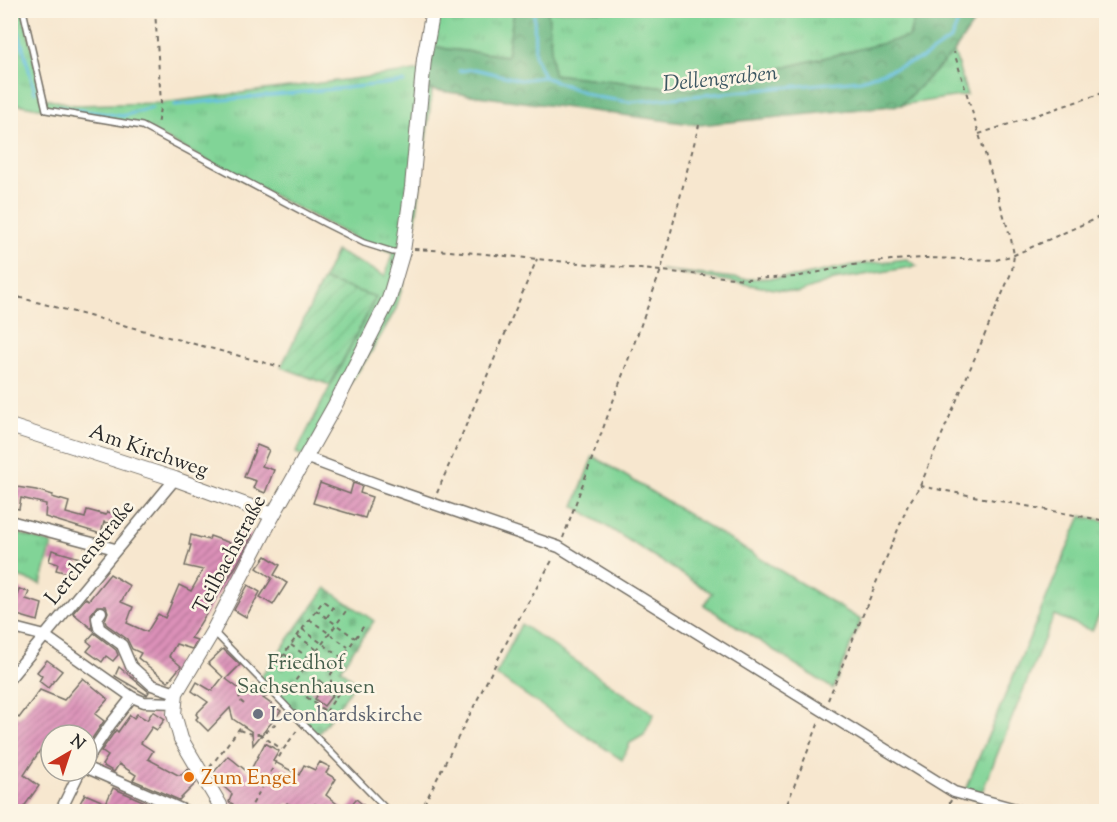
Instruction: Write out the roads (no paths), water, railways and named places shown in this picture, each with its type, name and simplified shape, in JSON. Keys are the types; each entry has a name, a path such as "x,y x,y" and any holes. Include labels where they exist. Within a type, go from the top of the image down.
{"street":[{"name":"Teilbachstraße","path":"175,698 335,405 384,310 403,252 412,187 424,59 433,10"},
{"name":"Am Kirchweg","path":"10,426 175,479 273,515"},
{"path":"305,457 559,547 954,792 1026,812"},
{"name":"Lerchenstraße","path":"10,678 175,479"},
{"path":"10,521 115,549"},
{"path":"101,612 97,618 99,628 122,645 131,666 152,685 175,698"},
{"path":"10,627 45,636 132,697 144,702 175,698"},
{"path":"99,741 132,697"},
{"path":"175,698 174,714 181,739 220,805 220,812"},
{"path":"99,773 188,812"},
{"path":"60,812 74,783"}],"lane":[{"path":"23,10 46,110 142,126 364,243 393,252 403,252"},
{"path":"213,631 304,722 389,812"}],"waterway":[{"path":"13,10 35,92"},
{"path":"534,10 535,57 544,76"},
{"name":"Dellengraben","path":"459,71 475,69 520,80 544,77 596,97 630,102 861,80 923,58 951,39 959,20 959,10"},
{"path":"174,105 404,82"},
{"path":"56,107 122,116 152,108"}],"place":[{"name":"Leonhardskirche","path":"258,714"},
{"name":"Zum Engel","path":"189,777"}],"park label":[{"name":"Friedhof Sachsenhausen","path":"306,674"}]}
